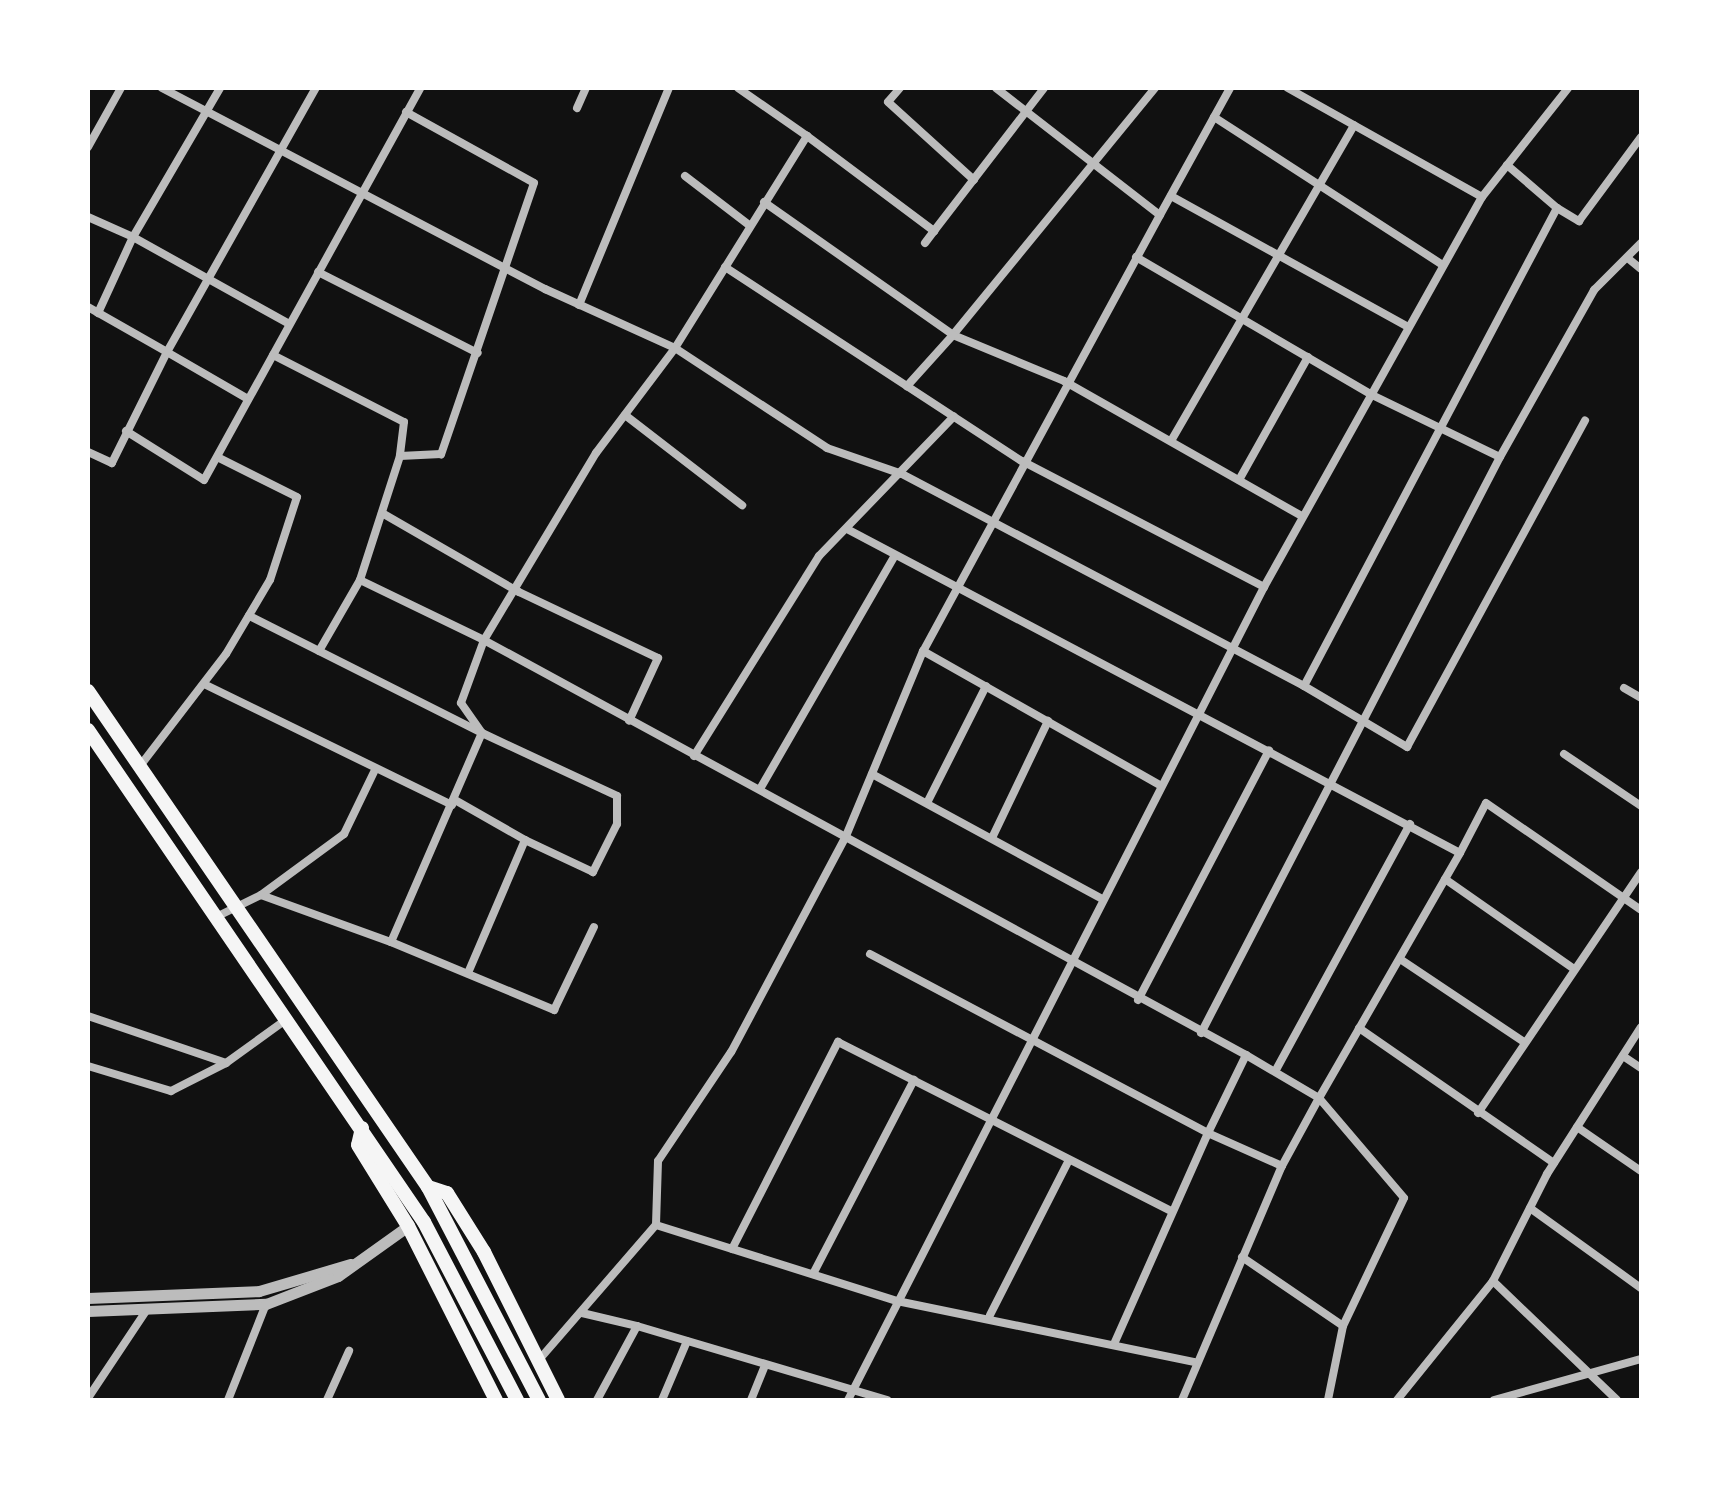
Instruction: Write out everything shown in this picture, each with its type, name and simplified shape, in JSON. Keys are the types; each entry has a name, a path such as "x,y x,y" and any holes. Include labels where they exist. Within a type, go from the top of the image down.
{"main road":[{"path":"88,691 428,1187 539,1400"},
{"path":"88,730 424,1222 517,1400"},
{"path":"362,1128 358,1145 408,1226 496,1400"},
{"path":"428,1187 447,1193 558,1400"}],"street":[{"path":"88,147 121,88"},
{"path":"162,88 360,195 579,305 675,348 827,448 902,474 1304,686 1366,726 1407,747 1585,420"},
{"path":"98,313 133,237 220,88"},
{"path":"88,452 112,463 167,352 316,88"},
{"path":"126,431 204,480 420,88"},
{"path":"577,108 586,88"},
{"path":"579,305 669,88"},
{"path":"738,88 934,231"},
{"path":"900,88 888,102 974,180"},
{"path":"996,88 1160,215"},
{"path":"925,243 1044,88"},
{"path":"907,386 1097,166 1155,88"},
{"path":"538,1361 656,1225 658,1161 731,1052 845,838 923,651 1064,381 1230,88"},
{"path":"1288,88 1482,197"},
{"path":"850,1396 1067,962 1302,516 1482,197 1568,88"},
{"path":"400,456 441,454 508,270 534,183 406,112"},
{"path":"1214,117 1443,265"},
{"path":"1171,441 1354,125"},
{"path":"482,733 461,703 484,640 519,592 625,415 675,348 807,136"},
{"path":"1507,165 1557,208 1579,221 1641,137"},
{"path":"685,176 749,225"},
{"path":"1171,196 1408,327"},
{"path":"764,202 953,335 1064,381 1302,516"},
{"path":"1304,686 1440,423 1557,208"},
{"path":"88,217 133,237 289,324"},
{"path":"1201,1033 1336,785 1500,457 1594,290 1630,260 1641,243"},
{"path":"1136,257 1370,394 1440,423 1500,457"},
{"path":"1630,260 1641,269"},
{"path":"725,267 1022,461 1264,587"},
{"path":"318,272 478,353"},
{"path":"88,307 248,399"},
{"path":"273,355 404,422 400,456 360,580 319,651"},
{"path":"1239,480 1308,357"},
{"path":"625,415 742,505"},
{"path":"694,756 819,556 902,474 954,416"},
{"path":"140,766 204,684 249,616 270,580 297,497 217,457"},
{"path":"382,513 519,592 658,658 629,721"},
{"path":"847,529 1199,712 1460,853"},
{"path":"760,789 895,555"},
{"path":"360,580 484,640 760,789 1067,962 1201,1033 1277,1068 1319,1098 1404,1198 1343,1326 1328,1400"},
{"path":"204,684 374,772 454,803 593,872 617,824 617,796 482,733 249,616"},
{"path":"923,651 1160,785"},
{"path":"927,803 986,686"},
{"path":"1624,688 1641,698"},
{"path":"992,838 1048,721"},
{"path":"391,942 482,733"},
{"path":"1138,1000 1269,750"},
{"path":"1564,754 1641,806"},
{"path":"216,917 234,905 261,895 344,834 374,772"},
{"path":"872,774 1100,898"},
{"path":"1182,1400 1195,1362 1282,1166 1359,1028 1403,961 1486,803 1641,910"},
{"path":"1277,1068 1410,824"},
{"path":"468,973 525,840"},
{"path":"1478,1113 1641,872"},
{"path":"1445,879 1574,969"},
{"path":"261,895 391,942 554,1010 594,927"},
{"path":"870,954 1208,1133 1282,1166"},
{"path":"1403,961 1524,1042"},
{"path":"88,1016 226,1063"},
{"path":"88,1066 171,1091 226,1063 287,1019"},
{"path":"1397,1400 1493,1281 1554,1163 1641,1027"},
{"path":"1359,1028 1554,1163"},
{"path":"732,1249 838,1042 990,1118 1068,1162 1169,1210"},
{"path":"1115,1342 1169,1210 1246,1055"},
{"path":"1623,1056 1641,1068"},
{"path":"813,1274 914,1080"},
{"path":"1577,1127 1641,1171"},
{"path":"990,1315 1068,1162"},
{"path":"1530,1208 1641,1288"},
{"path":"656,1225 897,1301 990,1315 1195,1362"},
{"path":"88,1311 207,1310 266,1304 356,1263 408,1226"},
{"path":"1242,1257 1343,1326"},
{"path":"88,1298 210,1296 266,1288 356,1263"},
{"path":"1493,1281 1617,1400"},
{"path":"228,1400 266,1304 266,1288"},
{"path":"207,1310 210,1296"},
{"path":"88,1398 146,1311"},
{"path":"582,1313 687,1341 850,1396 887,1400"},
{"path":"597,1400 637,1326"},
{"path":"662,1400 687,1341"},
{"path":"327,1400 349,1351"},
{"path":"1494,1400 1641,1359"},
{"path":"751,1400 765,1366"}]}
